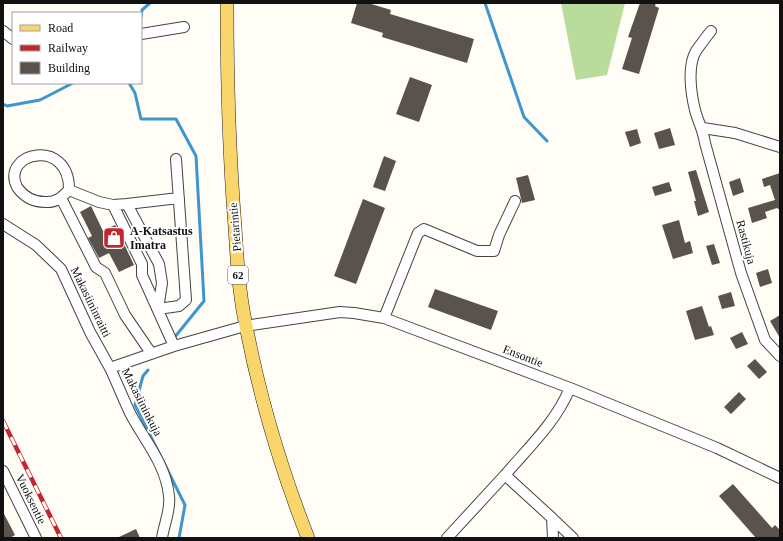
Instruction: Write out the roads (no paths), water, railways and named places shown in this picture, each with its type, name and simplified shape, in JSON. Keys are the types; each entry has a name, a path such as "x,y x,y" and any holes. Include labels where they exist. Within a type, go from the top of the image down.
{"main road":[{"name":"Pietarintie","path":"227,3 230,170 239,286 258,384 279,458 308,538"}],"street":[{"path":"142,34 184,27"},
{"path":"3,30 12,38"},
{"name":"Rastikuja","path":"711,31 695,52 691,72 690,88 695,111 703,128 705,143 741,272 765,340 780,356"},
{"path":"703,128 735,133 780,147"},
{"path":"33,154 44,155 54,160 64,168 69,179 69,190 61,198 50,202 39,202 21,193 15,185 12,176 13,168 17,161 24,157 33,154"},
{"path":"158,309 179,306 186,300 176,159"},
{"path":"69,190 99,202 113,205 179,198"},
{"path":"61,198 96,268 105,273 125,315 151,353"},
{"path":"384,318 418,233 424,229 477,251 494,251 499,235 515,201"},
{"path":"127,204 159,264 162,283 158,309"},
{"path":"113,205 142,264 142,275 174,346"},
{"name":"Makasiininraitti","path":"3,224 36,245 61,269 110,368"},
{"name":"Ensontie","path":"246,326 340,312 384,318 570,388 717,448 780,478"},
{"name":"Makasiininkuja","path":"162,538 169,503 167,480 158,460 130,413 110,368 151,353 246,326"},
{"path":"447,538 548,426 563,404 570,388"},
{"name":"Vuoksentie","path":"3,471 36,538"},
{"path":"505,475 573,538"},
{"path":"552,518 553,538"}],"waterway":[{"path":"142,12 150,3"},
{"path":"485,3 524,117 547,141"},
{"path":"3,104 7,106 40,100 71,84"},
{"path":"130,84 135,93 141,119 176,119 196,156 204,301 174,338"},
{"path":"148,370 143,376 135,405 185,505 179,538"}],"railway":[{"path":"3,421 61,538"}],"place":[{"name":"A-Katsastus Imatra","path":"114,238"}]}
